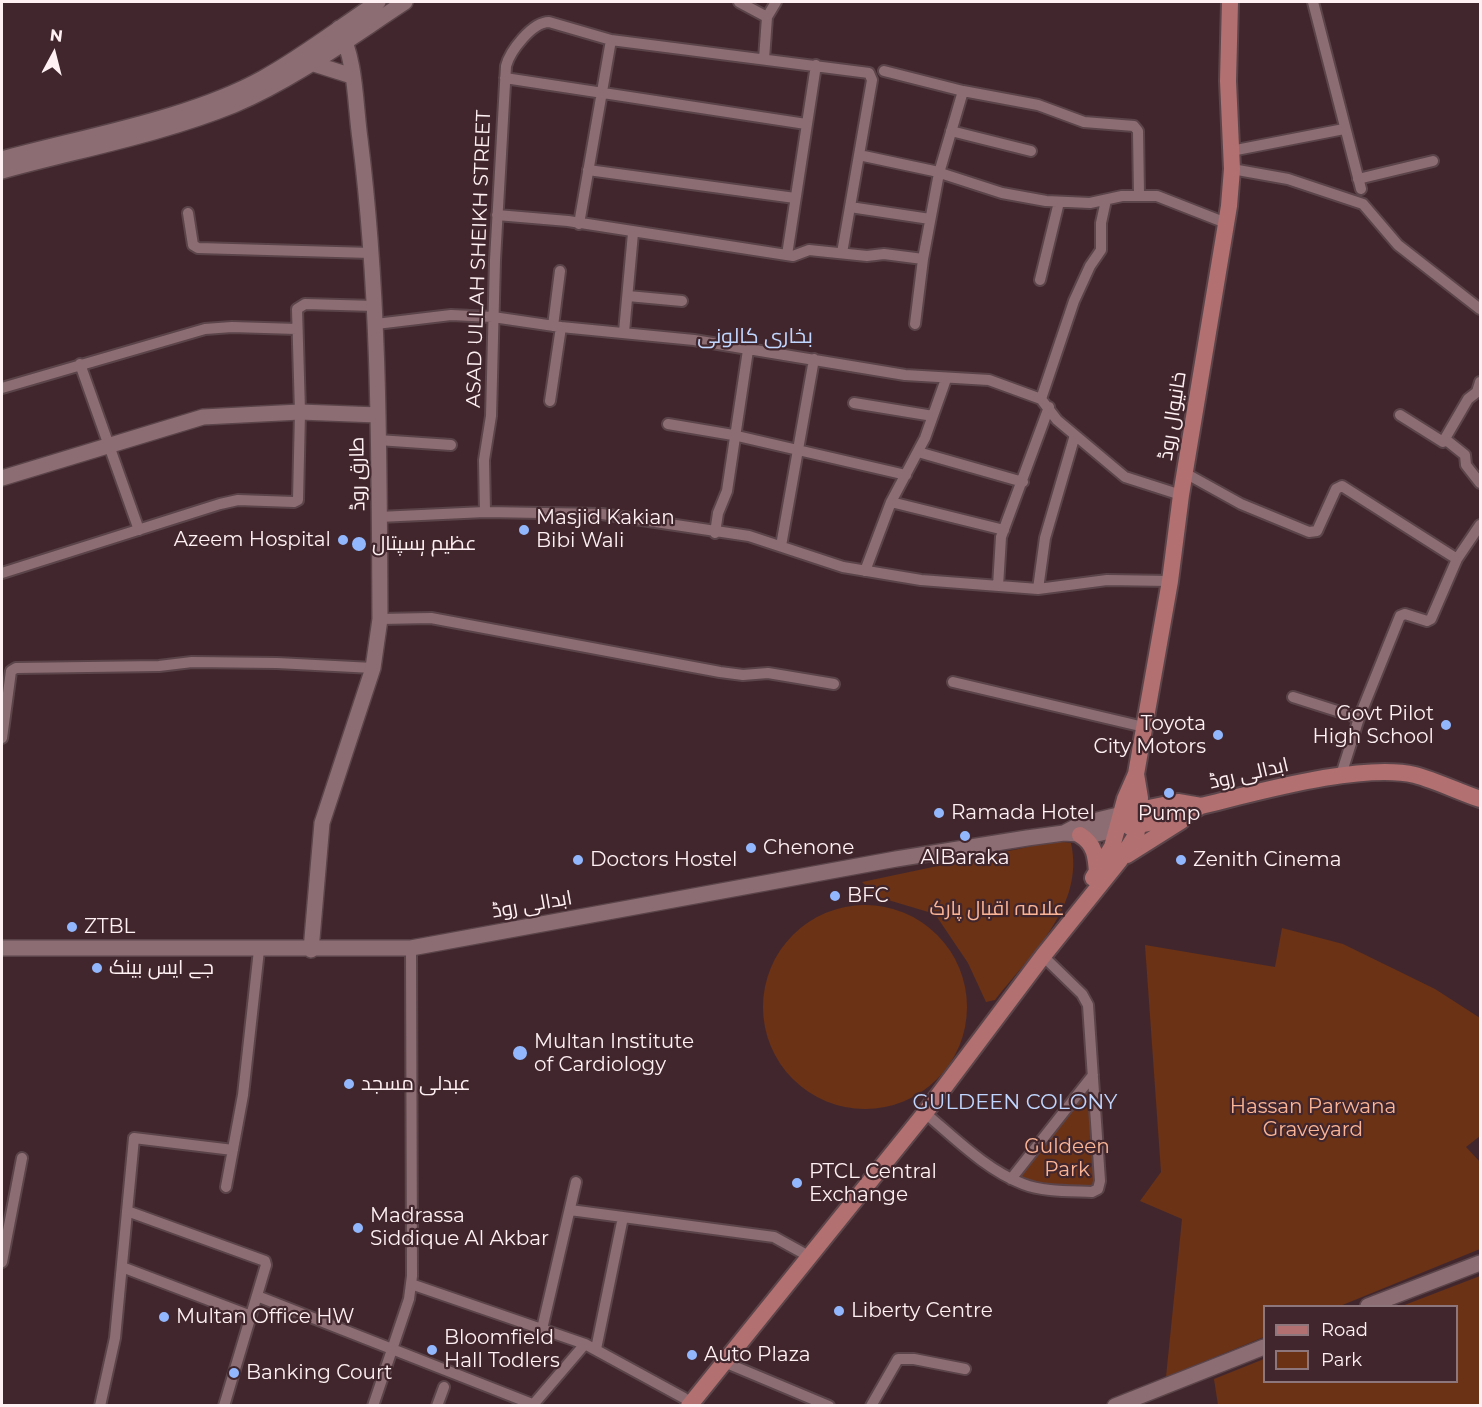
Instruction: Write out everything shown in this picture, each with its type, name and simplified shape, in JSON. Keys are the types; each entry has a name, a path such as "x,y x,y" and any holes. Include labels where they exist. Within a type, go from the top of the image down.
{"main road":[{"path":"2,171 179,123 233,105 311,63 378,2"},
{"path":"2,159 149,120 209,101 263,78 405,2"},
{"path":"1219,2 1221,48 1228,81"},
{"name":"خانیوال روڈ","path":"1223,2 1229,64"},
{"name":"خانیوال روڈ","path":"1138,818 1136,774 1170,581 1181,495 1226,223 1232,169 1228,81 1230,2"},
{"path":"1229,64 1234,36 1236,2"},
{"name":"طارق روڈ","path":"311,950 326,806 373,668 380,618 375,306 352,76 342,35"},
{"path":"311,63 352,76"},
{"path":"2,478 203,417 300,412 378,415"},
{"name":"ابدالی روڈ","path":"1201,806 1341,775 1398,773 1415,775 1480,800"},
{"name":"خانیوال روڈ","path":"1085,898 1120,822 1125,798 1136,774"},
{"path":"1120,822 1138,818 1185,815 1201,806"},
{"path":"1120,860 1201,806"},
{"path":"683,1403 724,1362 925,1113 952,1069 1085,898 1120,860 1136,835 1138,818"},
{"name":"ابدالی روڈ","path":"2,948 311,950 411,948 896,859 1072,834 1093,835 1120,822"},
{"path":"1072,834 1088,840 1093,848 1097,873"},
{"path":"683,1403 1043,956 1085,898"},
{"path":"1371,1305 1480,1263"},
{"path":"1115,1406 1263,1347"}],"street":[{"path":"738,2 767,17"},
{"path":"764,59 767,17 776,2"},
{"path":"1313,2 1359,184 1433,161"},
{"name":"ASAD ULLAH SHEIKH STREET","path":"485,512 484,460 491,416 497,215 508,57 538,24 543,22 611,40"},
{"path":"579,224 611,40 816,64 871,75 842,253"},
{"path":"787,255 816,64"},
{"path":"884,71 963,91 1038,105 1084,122 1134,126 1138,131 1139,195"},
{"path":"505,78 806,124"},
{"path":"915,324 923,259 939,173 963,91"},
{"path":"1231,151 1344,129"},
{"path":"951,131 1031,151"},
{"path":"859,155 939,173 1002,193 1059,202 1090,203 1139,195 1157,196 1226,223"},
{"path":"1232,169 1288,178 1363,204 1398,245 1480,309"},
{"path":"588,170 795,198"},
{"path":"998,586 1000,545 1004,530 1023,482 1074,301 1090,266 1101,250 1101,223 1106,200"},
{"path":"1040,279 1059,202"},
{"path":"850,207 930,219"},
{"path":"188,213 193,245 198,248 371,253"},
{"path":"497,215 579,224 787,255 798,256 809,250 867,256 884,254 923,259"},
{"path":"624,332 633,233"},
{"path":"550,401 560,271"},
{"path":"628,296 682,301"},
{"path":"2,573 238,500 294,502 298,500 300,412 297,329 300,305 375,306"},
{"path":"376,324 451,315 493,317 557,327 624,332 814,359 905,375 990,380 1045,403 1058,420 1125,477 1181,495"},
{"path":"2,388 205,329 232,327 297,329"},
{"path":"714,533 718,513 727,491 733,435 748,350"},
{"path":"781,546 814,359"},
{"path":"80,364 139,530"},
{"path":"866,571 891,502 918,452 946,379"},
{"path":"1400,416 1441,443 1468,399 1477,392 1480,382"},
{"path":"854,402 933,416"},
{"path":"668,424 733,435 906,475"},
{"path":"1038,589 1045,538 1075,435"},
{"path":"1445,439 1465,454 1466,465 1480,483"},
{"path":"378,440 451,445"},
{"path":"918,452 1023,482"},
{"path":"1185,473 1241,504 1309,532 1317,531 1336,489 1342,486 1458,559"},
{"path":"891,502 1004,530"},
{"path":"379,517 485,512 602,514 714,533 749,536 833,564 921,580 1038,589 1107,580 1170,581"},
{"path":"1341,775 1359,717 1400,616 1405,614 1427,621 1431,619 1458,559 1480,525"},
{"path":"380,618 431,618 720,672 743,675 768,673 834,684"},
{"path":"2,738 4,697 11,671 22,667 87,669 192,662 277,663 373,668"},
{"path":"953,682 1144,727"},
{"path":"1293,697 1359,717"},
{"path":"373,1406 409,1299 411,1284 411,948"},
{"path":"226,1187 243,1095 259,950"},
{"path":"925,1113 982,1160 1024,1185 1092,1192 1098,1189 1100,1181 1086,999 1043,956"},
{"path":"1011,1179 1093,1075"},
{"path":"100,1406 112,1360 134,1138 233,1150"},
{"path":"2,1262 22,1158"},
{"path":"542,1329 576,1182"},
{"path":"570,1210 774,1237 803,1253"},
{"path":"127,1211 263,1259 266,1265 224,1406"},
{"path":"596,1349 623,1217"},
{"path":"122,1267 251,1316"},
{"path":"411,1284 585,1344 683,1403"},
{"path":"257,1296 532,1405 585,1344"},
{"path":"871,1406 898,1359 914,1359 965,1369"},
{"path":"724,1362 829,1406"},
{"path":"437,1406 444,1387"}],"green space":[{"name":"علامہ اقبال پارک","path":"1056,841 1071,843 1073,866 1070,888 1063,908 1039,947 995,1000 986,1002 968,963 935,914 878,897 862,882"},
{"path":"865,905 885,907 904,913 937,935 959,968 965,987 967,1007 965,1027 959,1046 937,1079 904,1101 885,1107 865,1109 845,1107 826,1101 793,1079 771,1046 765,1027 763,1007 765,987 771,968 793,935 826,913 845,907"},
{"name":"Hassan Parwana Graveyard","path":"1282,928 1343,944 1435,989 1480,1018 1480,1136 1466,1147 1480,1162 1480,1249 1342,1305 1263,1305 1263,1337 1166,1377 1182,1219 1140,1201 1161,1172 1145,945 1275,967"},
{"name":"Guldeen Park","path":"1093,1075 1100,1181 1092,1192 1011,1179"},
{"path":"1480,1276 1480,1405 1218,1405 1214,1379 1263,1359 1263,1383 1458,1383 1458,1305 1405,1305"}],"place":[{"name":"Masjid Kakian Bibi Wali","path":"524,530"},
{"name":"Azeem Hospital","path":"343,540"},
{"name":"عظیم ہسپتال","path":"359,544"},
{"name":"Govt Pilot High School","path":"1446,725"},
{"name":"Toyota City Motors","path":"1218,735"},
{"name":"Pump","path":"1169,793"},
{"name":"Ramada Hotel","path":"939,813"},
{"name":"AlBaraka","path":"965,836"},
{"name":"Chenone","path":"751,848"},
{"name":"Doctors Hostel","path":"578,860"},
{"name":"Zenith Cinema","path":"1181,860"},
{"name":"BFC","path":"835,896"},
{"name":"ZTBL","path":"72,927"},
{"name":"جے ایس بینک","path":"97,968"},
{"name":"Multan Institute of Cardiology","path":"520,1053"},
{"name":"عبدلی مسجد","path":"349,1084"},
{"name":"PTCL Central Exchange","path":"797,1183"},
{"name":"Madrassa Siddique Al Akbar","path":"358,1228"},
{"name":"Liberty Centre","path":"839,1311"},
{"name":"Multan Office HW","path":"164,1317"},
{"name":"Bloomfield Hall Todlers","path":"432,1350"},
{"name":"Auto Plaza","path":"692,1355"},
{"name":"Banking Court","path":"234,1373"}],"district":[{"name":"بخاری کالونی","path":"755,337"},
{"name":"GULDEEN COLONY","path":"1015,1103"}]}
